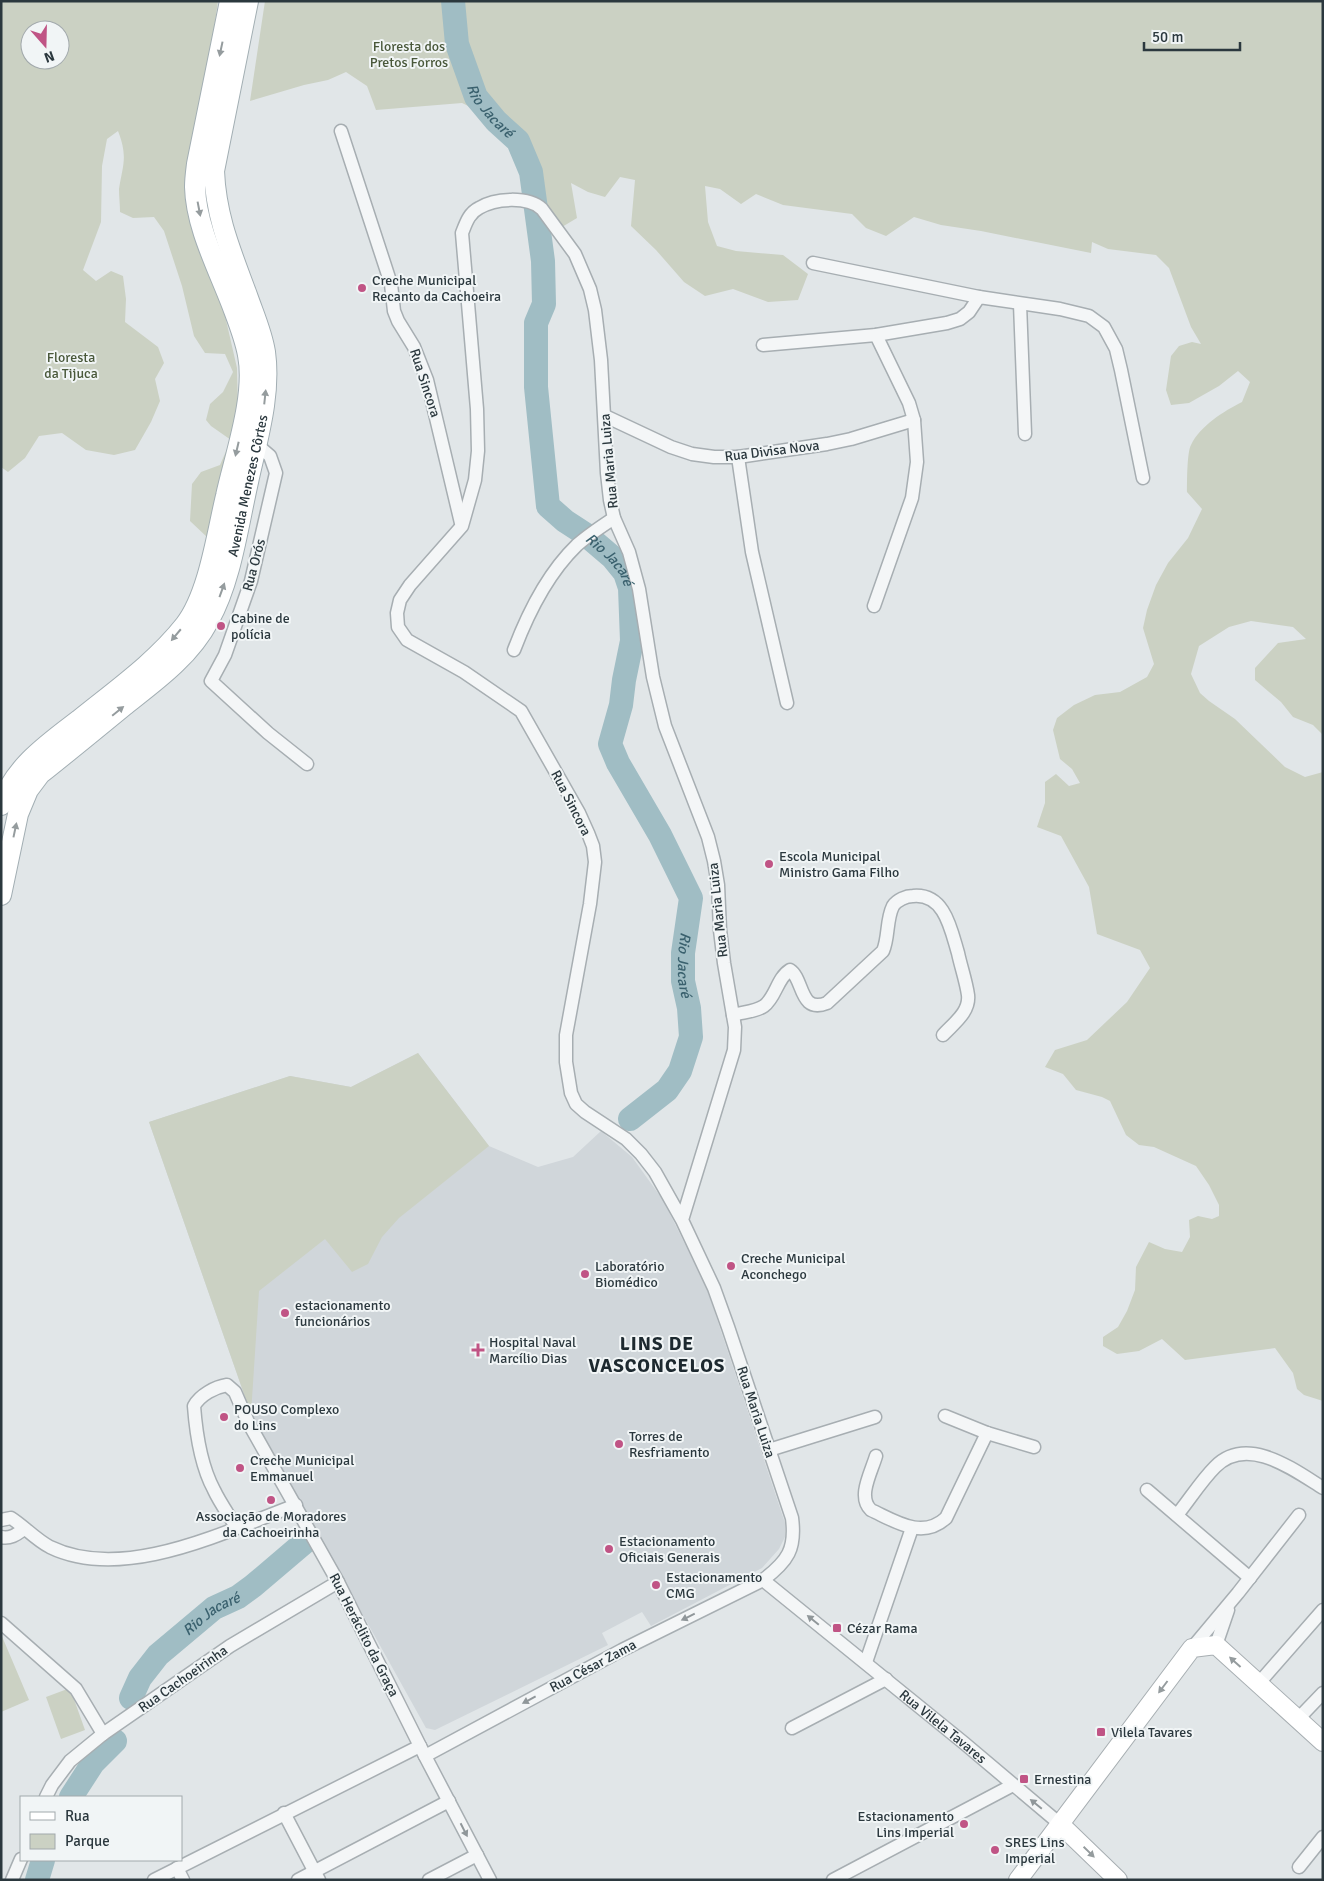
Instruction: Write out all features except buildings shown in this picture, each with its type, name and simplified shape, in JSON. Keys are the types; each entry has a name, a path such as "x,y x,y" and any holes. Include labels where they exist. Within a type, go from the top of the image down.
{"main road":[{"name":"Avenida Menezes Côrtes","path":"1,805 11,784 42,749 163,651 187,623 207,576 244,415 250,372 248,355 241,329 201,222 195,187 197,164 230,1"},
{"name":"Avenida Menezes Côrtes","path":"1,895 18,814 28,790 40,774 176,664 198,638 210,620 224,587 264,407 267,379 264,351 256,321 220,221 215,196 214,171 248,1"}],"street":[{"name":"Rua Sincora","path":"341,130 391,284 394,312 401,328 414,346 427,380 462,526"},
{"name":"Rua Sincora","path":"536,204 506,200 490,203 478,208 467,220 462,233 475,373 478,451 475,480 462,526 410,585 400,600 397,613 398,627 407,640 464,672 521,711 579,813 593,846 595,862 594,879 566,1035 566,1062 571,1093 576,1104 585,1112 626,1140 641,1154 655,1172 682,1220"},
{"name":"Rua Maria Luiza","path":"536,204 562,234 575,254 590,289 596,320 605,416 607,473 614,518 630,552 639,589 653,677 665,726 708,837 718,885 720,930 735,1027 732,1057 682,1220 714,1288 792,1518 793,1543 786,1558 777,1569 763,1580"},
{"path":"813,263 979,297 1060,309 1089,316 1104,328 1116,349 1143,478"},
{"path":"763,345 876,335 946,323 960,319 979,297"},
{"path":"1020,304 1025,434"},
{"path":"874,606 912,498 917,462 914,420 904,390 876,335"},
{"name":"Rua Divisa Nova","path":"605,416 671,447 692,454 714,457 738,457 827,444 914,420"},
{"name":"Rua Orós","path":"256,444 270,456 276,473 251,581 225,655 211,681 268,733 308,764"},
{"path":"738,457 752,552 787,703"},
{"path":"514,650 547,583 562,562 577,545 614,518"},
{"path":"733,1015 756,1010 764,1006 770,1000 783,975 790,970 794,973 805,998 813,1005 820,1006 827,1003 883,952 894,906 899,900 908,896 920,895 932,899 945,915 968,995 969,1004 966,1009 943,1035"},
{"name":"Rua Heráclito da Graça","path":"236,1528 213,1489 208,1475 199,1444 194,1406 203,1396 223,1385 230,1386 235,1392 248,1422 338,1582 422,1751 490,1880"},
{"path":"946,1416 987,1433 1034,1447"},
{"path":"769,1450 875,1417"},
{"path":"876,1456 865,1493 864,1500 866,1506 912,1528 924,1529 935,1526 946,1518 987,1433"},
{"path":"1177,1515 1215,1466 1226,1458 1238,1454 1268,1458 1284,1464 1323,1488"},
{"path":"1147,1490 1250,1578"},
{"path":"1,1520 11,1518 36,1539 52,1548 78,1558 106,1558 166,1553 296,1505"},
{"path":"1018,1880 1192,1648 1299,1516"},
{"path":"1,1537 6,1538 16,1535 24,1528"},
{"path":"866,1662 912,1528"},
{"name":"Rua Vilela Tavares","path":"763,1580 866,1662 1060,1824 1118,1880"},
{"name":"Rua César Zama","path":"154,1880 180,1874 284,1813 422,1751 763,1580"},
{"name":"Rua Cachoeirinha","path":"46,1796 52,1785 70,1761 103,1734 230,1646 338,1582"},
{"path":"1216,1645 1230,1603"},
{"path":"1259,1683 1323,1610"},
{"path":"1,1623 76,1689 103,1734"},
{"path":"1192,1648 1216,1645 1323,1742"},
{"path":"792,1728 886,1679"},
{"path":"1298,1720 1323,1693"},
{"path":"833,1880 1013,1785"},
{"path":"298,1880 317,1875 449,1801"},
{"path":"284,1813 317,1875"},
{"path":"1300,1867 1323,1837"},
{"path":"429,1880 477,1855"},
{"path":"12,1880 20,1861"}],"shaded area":[{"name":"Hospital Naval Marcílio Dias","path":"418,1053 489,1146 538,1167 573,1157 601,1131 632,1157 663,1200 706,1286 785,1523 785,1537 779,1549 762,1568 651,1626 642,1612 602,1633 608,1645 435,1730 426,1728 251,1414 149,1122 290,1076 351,1087"}],"green space":[{"name":"Floresta da Tijuca","path":"1,1 218,1 190,197 218,285 237,368 238,411 208,538 190,521 192,484 201,472 220,465 231,440 211,426 206,420 210,404 223,392 233,372 225,354 205,353 194,336 182,286 164,231 154,217 133,218 120,212 119,189 124,154 118,131 107,139 102,166 101,222 83,270 96,281 111,271 123,276 126,299 125,322 158,347 164,363 155,379 160,401 151,422 135,450 114,455 86,450 62,433 39,436 25,458 8,472 1,467"},
{"name":"Floresta dos Pretos Forros","path":"265,1 1323,1 1323,735 1313,725 1293,717 1281,702 1255,680 1255,668 1278,643 1306,639 1293,627 1251,621 1229,627 1199,646 1191,674 1200,693 1235,719 1285,767 1305,777 1323,772 1323,1401 1304,1395 1297,1389 1293,1373 1275,1348 1185,1360 1162,1339 1139,1351 1117,1354 1103,1346 1103,1337 1118,1327 1127,1311 1135,1290 1136,1267 1149,1242 1165,1249 1182,1252 1190,1237 1189,1220 1198,1216 1212,1219 1219,1216 1219,1205 1209,1185 1196,1166 1154,1147 1139,1145 1126,1135 1110,1101 1076,1090 1063,1074 1045,1067 1055,1050 1087,1040 1127,1002 1150,968 1140,950 1097,934 1089,887 1061,836 1037,827 1045,803 1045,782 1056,774 1069,786 1080,783 1072,769 1060,759 1053,730 1057,718 1074,705 1095,695 1120,692 1147,677 1154,664 1143,628 1147,610 1156,585 1168,563 1188,538 1202,509 1187,492 1191,445 1206,425 1242,402 1250,382 1238,371 1219,386 1189,403 1171,405 1166,390 1171,356 1179,346 1192,342 1201,344 1191,327 1169,268 1156,255 1108,249 1092,242 1091,253 941,225 914,217 886,236 866,228 852,214 783,205 756,194 741,204 720,189 705,186 708,222 717,246 736,251 783,255 808,274 798,300 768,302 733,289 705,296 684,282 656,250 631,226 635,180 620,177 605,197 588,192 571,183 577,218 562,227 526,189 521,141 495,119 462,103 376,110 367,86 346,72 328,80 250,101"},
{"path":"418,1053 489,1146 399,1218 382,1237 368,1264 352,1272 325,1239 259,1291 251,1414 149,1122 290,1076 351,1087"},
{"path":"1,1634 29,1700 1,1712"},
{"path":"70,1688 85,1730 61,1739 46,1697"}],"waterway":[{"name":"Rio Jacaré","path":"453,1 457,44 476,97 496,121 518,141 531,172 543,261 544,304 536,323 536,387 548,506 612,557 625,573 630,588 632,641 621,705 610,744 618,763 660,835 691,898 683,953 683,981 689,1008 691,1037 680,1071 667,1090 630,1119"},
{"name":"Rio Jacaré","path":"131,1698 140,1678 158,1655 214,1608 238,1597 253,1586 306,1541"},
{"name":"Rio Jacaré","path":"72,1796 93,1763 115,1741"},
{"name":"Rio Jacaré","path":"37,1880 43,1861"}],"place":[{"name":"Creche Municipal Recanto da Cachoeira","path":"362,288"},
{"name":"Cabine de polícia","path":"221,626"},
{"name":"Escola Municipal Ministro Gama Filho","path":"769,864"},
{"name":"Creche Municipal Aconchego","path":"731,1266"},
{"name":"Laboratório Biomédico","path":"585,1274"},
{"name":"estacionamento funcionários","path":"285,1313"},
{"name":"Hospital Naval Marcílio Dias","path":"478,1350"},
{"name":"POUSO Complexo do Lins","path":"224,1417"},
{"name":"Torres de Resfriamento","path":"619,1444"},
{"name":"Creche Municipal Emmanuel","path":"240,1468"},
{"name":"Associação de Moradores da Cachoeirinha","path":"271,1500"},
{"name":"Estacionamento Oficiais Generais","path":"609,1549"},
{"name":"Estacionamento CMG","path":"656,1585"},
{"name":"Cézar Rama","path":"837,1628"},
{"name":"Vilela Tavares","path":"1101,1732"},
{"name":"Ernestina","path":"1024,1779"},
{"name":"Estacionamento Lins Imperial","path":"964,1824"},
{"name":"SRES Lins Imperial","path":"995,1850"}],"district":[{"name":"LINS DE VASCONCELOS","path":"657,1355"}]}
